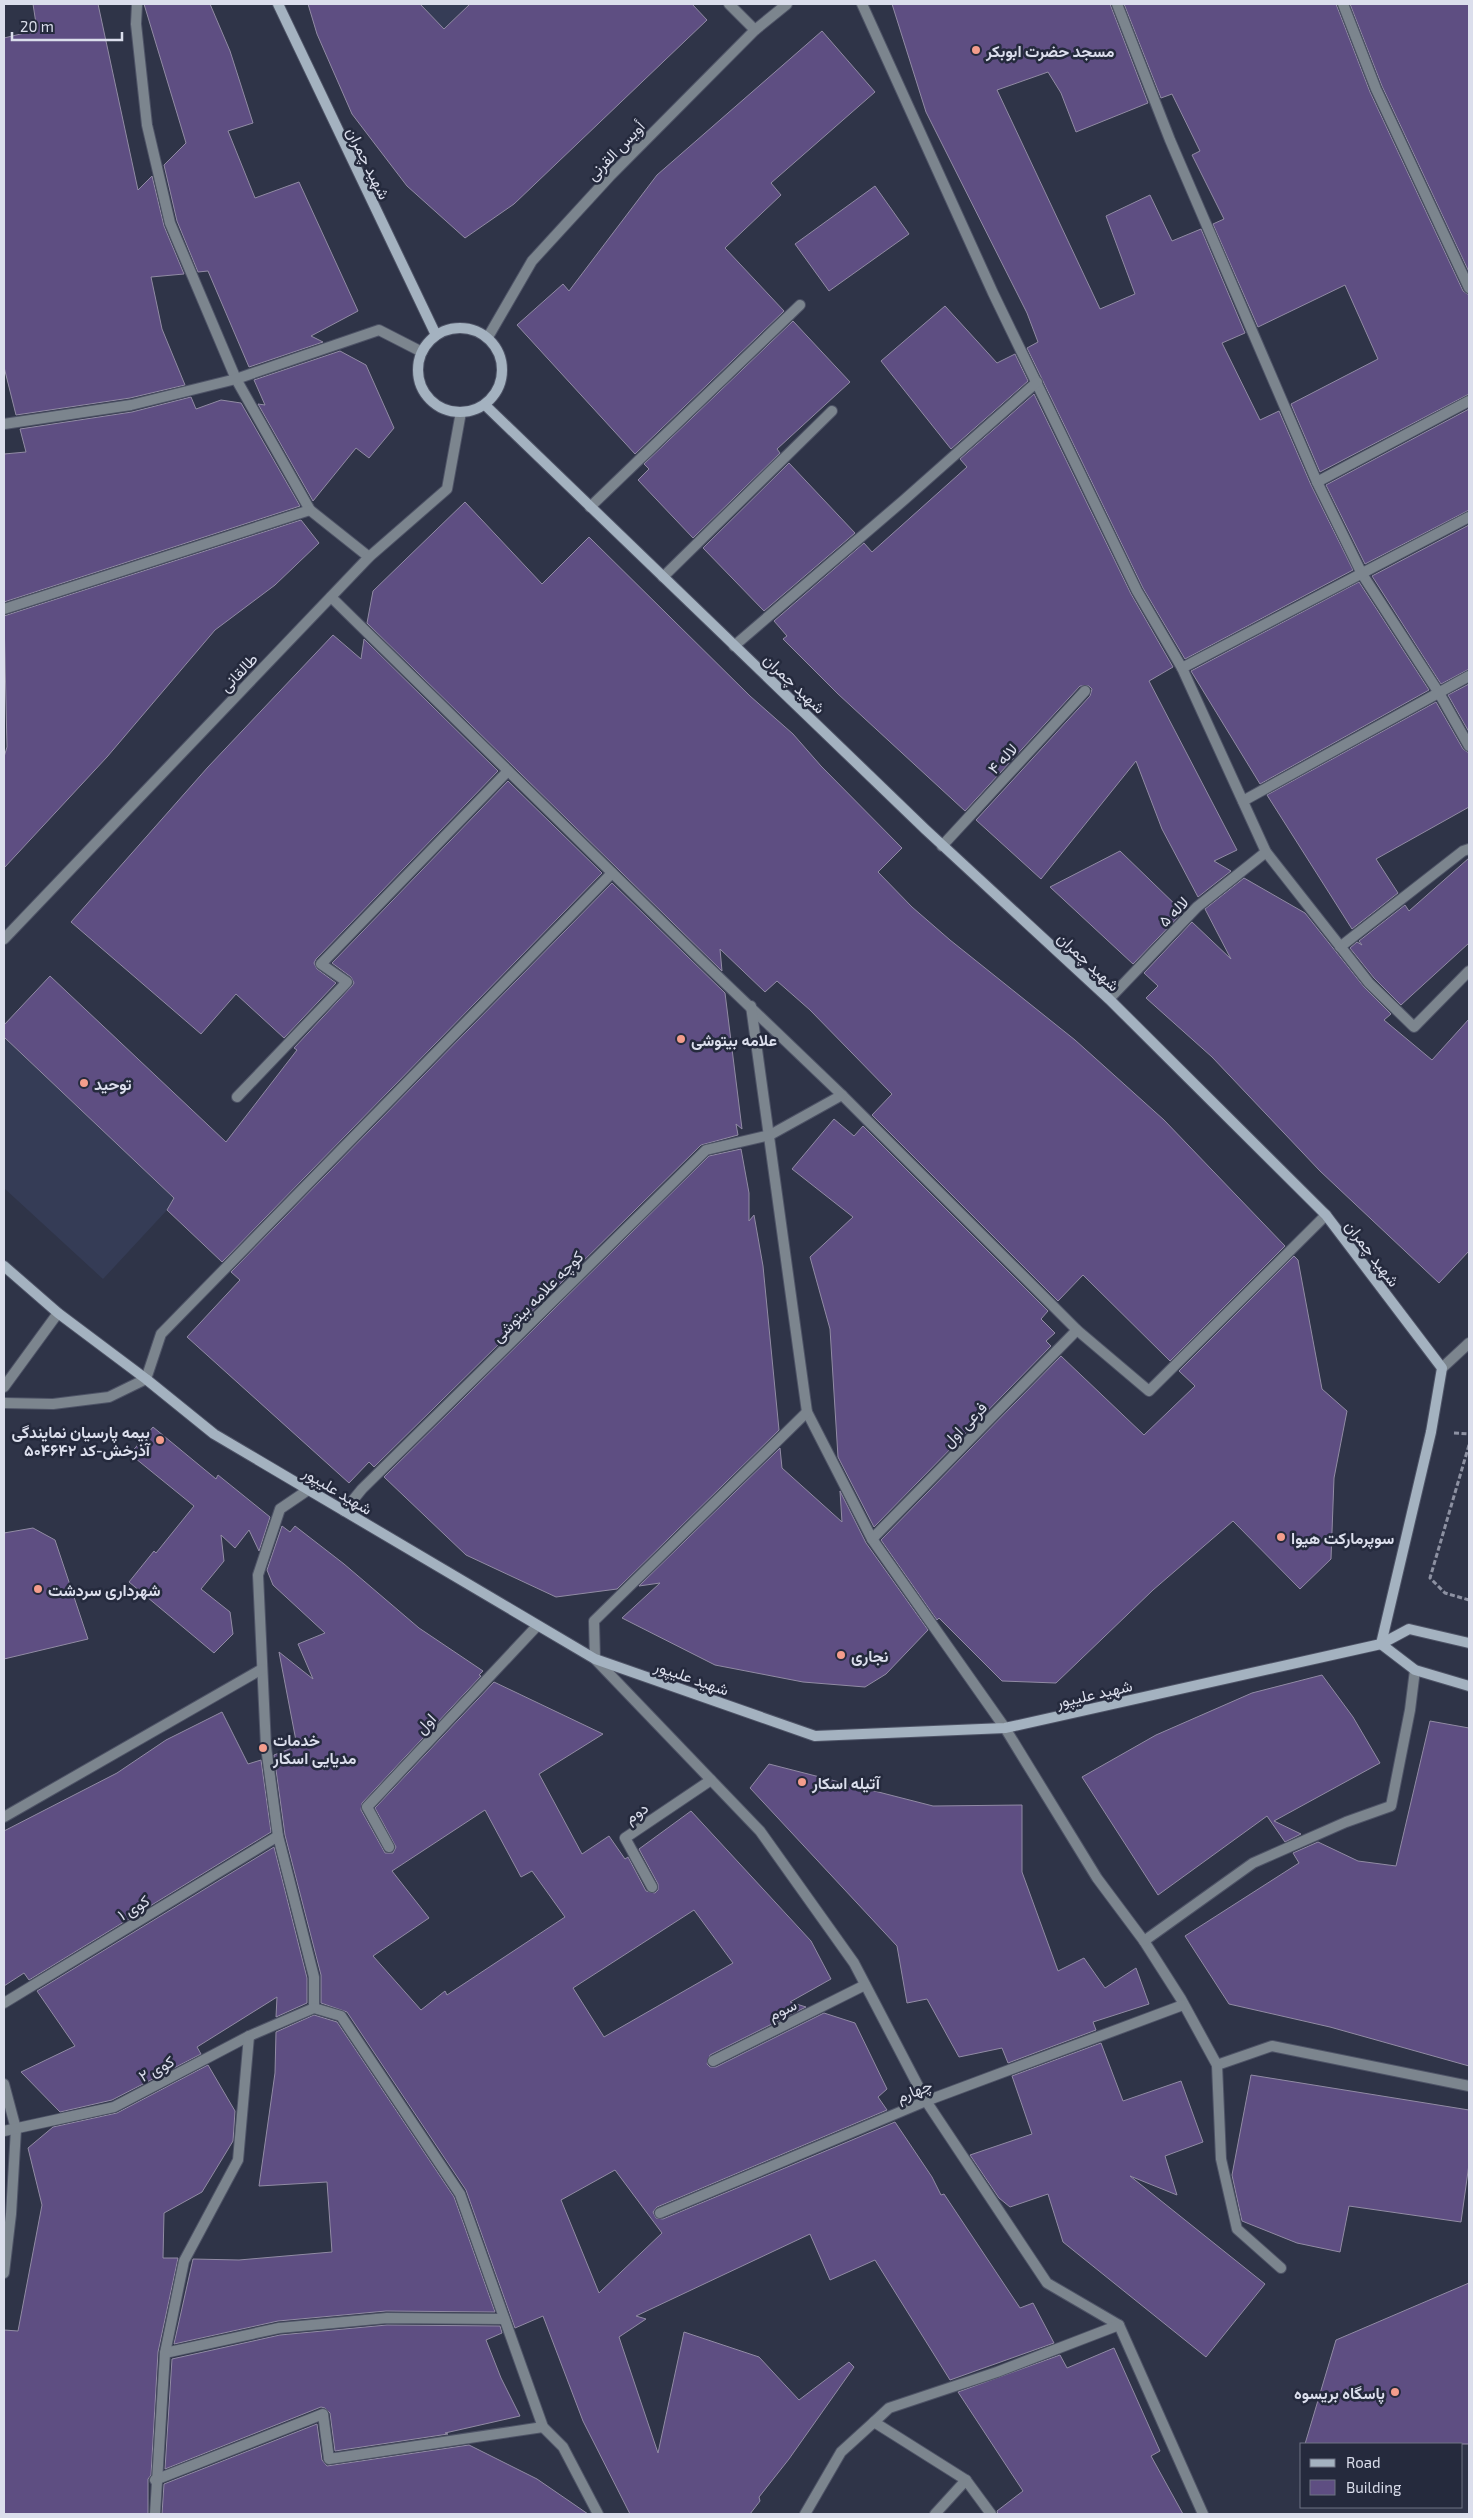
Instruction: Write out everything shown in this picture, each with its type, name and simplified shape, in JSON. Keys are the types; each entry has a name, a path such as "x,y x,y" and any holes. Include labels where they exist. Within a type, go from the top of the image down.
{"main road":[{"name":"شهید چمران","path":"278,4 436,335"},
{"path":"462,327 476,331 488,338 499,353 503,372 494,396 484,405 473,411 447,410 435,404 425,394 419,380 418,366 422,352 436,335 448,329 462,327"},
{"name":"شهید چمران","path":"484,405 942,846 1109,1000 1326,1216 1442,1368"},
{"name":"شهید علیپور","path":"4,1266 58,1313 146,1379 214,1434 537,1626 595,1659 815,1736 1005,1728 1381,1644 1409,1629 1469,1643"},
{"path":"1442,1368 1431,1432 1381,1644 1415,1670 1469,1686"}],"street":[{"path":"137,4 136,24 147,125 170,223 236,379 310,510 368,557"},
{"path":"729,4 755,30"},
{"name":"أویس القرنی","path":"488,338 532,261 610,176 755,30 787,4"},
{"path":"862,4 993,294 1137,591 1182,668 1266,852 1369,983 1414,1027 1469,971"},
{"path":"1117,4 1170,140 1317,482 1362,574 1438,693 1469,746"},
{"path":"1343,4 1376,89 1469,288"},
{"path":"590,507 800,305"},
{"path":"4,424 131,405 236,379 379,330 422,352"},
{"path":"734,646 904,500 1036,382"},
{"path":"1317,482 1469,401"},
{"path":"663,577 832,411"},
{"name":"طالقانی","path":"4,939 368,557 447,489 461,412"},
{"path":"4,609 310,510"},
{"path":"1182,668 1469,517"},
{"path":"331,597 612,873 842,1095 1077,1330 1149,1391 1326,1216"},
{"path":"1243,802 1469,676"},
{"name":"لاله ۴","path":"942,846 1085,691"},
{"path":"237,1096 347,982 321,964 508,771"},
{"path":"1340,947 1469,848"},
{"name":"لاله ۵","path":"1109,1000 1197,907 1266,852"},
{"path":"4,1403 53,1404 109,1397 146,1379 161,1334 612,873"},
{"path":"751,1006 807,1412 872,1539 1005,1728 1097,1878 1144,1940 1217,2064 1221,2159 1237,2229 1281,2268"},
{"name":"کوچه علامه بیتوشی","path":"344,1511 362,1489 706,1150 770,1135 842,1095"},
{"path":"4,1387 58,1313"},
{"name":"فرعی اول","path":"872,1539 1077,1330"},
{"path":"1442,1368 1469,1343"},
{"path":"807,1412 594,1621 595,1659 760,1831 854,1963 926,2101 1047,2282 1119,2324 1203,2514"},
{"path":"308,1490 280,1509 258,1575 266,1747 278,1836 314,1977 314,2008 341,2016 460,2194 543,2427 562,2447 598,2514"},
{"name":"اول","path":"389,1848 367,1806 537,1626"},
{"path":"4,1817 262,1669"},
{"path":"1144,1940 1252,1863 1346,1822 1391,1806 1410,1710 1415,1670"},
{"name":"دوم","path":"652,1887 625,1838 711,1780"},
{"name":"کوی ۱","path":"4,2003 278,1836"},
{"name":"سوم","path":"713,2060 865,1985"},
{"name":"چهارم","path":"660,2214 926,2101 1183,2004"},
{"name":"کوی ۲","path":"4,2131 114,2108 248,2036 314,2008"},
{"path":"155,2514 155,2480 165,2353 184,2261 238,2160 248,2036"},
{"path":"1217,2064 1272,2046 1469,2086"},
{"path":"4,2084 16,2129 12,2214 4,2273"},
{"path":"165,2353 279,2328 387,2318 504,2319"},
{"path":"805,2514 841,2452 889,2408 997,2372 1119,2324"},
{"path":"155,2480 323,2414 329,2459 543,2427"},
{"path":"874,2422 966,2480 990,2514"},
{"path":"935,2514 966,2480"}],"path":[{"path":"1469,1445 1430,1578 1445,1593 1469,1600"}],"shaded area":[{"path":"420,4 470,4 444,29"},
{"name":"توحید","path":"50,976 226,1142 174,1198 167,1210 103,1279 4,1188 4,1025"}],"building":[{"path":"33,4 98,4 138,190 152,176 164,226 184,274 151,277 162,329 185,385 130,398 16,415 4,367 4,38 37,30"},
{"path":"144,4 210,4 230,51 253,123 228,131 255,198 299,182 358,311 311,336 323,342 249,367 208,271 198,272 177,221 164,165 186,143"},
{"path":"308,4 420,4 444,29 470,4 692,4 707,20 514,204 465,238 407,186 352,114 317,34"},
{"path":"892,4 1110,4 1148,103 1076,132 1061,93 1048,72 997,90 1100,309 1135,294 1106,216 1150,195 1172,241 1201,229 1245,333 1222,343 1260,420 1279,411 1311,485 1353,570 1185,659 1143,588 1027,348 1038,342 1027,313 926,112"},
{"path":"1124,4 1336,4 1370,92 1463,291 1469,295 1469,394 1320,472 1291,404 1378,359 1345,285 1258,327 1213,224 1224,219 1192,155 1200,151 1172,94 1161,98"},
{"path":"1350,4 1469,4 1469,272 1382,86"},
{"path":"822,31 875,92 771,183 781,195 725,248 784,311 635,454 517,325 563,284 569,291 657,175"},
{"path":"875,186 909,234 829,291 795,244"},
{"path":"945,306 997,363 1015,354 1028,381 951,449 881,361"},
{"path":"793,321 850,382 777,449 780,453 693,538 638,480 649,469 644,464"},
{"path":"340,351 366,365 394,428 369,458 356,448 313,501 258,404 265,405 254,380"},
{"path":"1034,394 1131,594 1173,667 1149,681 1237,850 1214,861 1231,871 1198,897 1162,829 1136,761 1041,879 976,820 1090,696 1092,689 1089,686 1080,686 965,811 838,694 783,639 787,636 774,621 864,543 872,552 967,467 960,459"},
{"path":"191,397 196,409 221,400 241,403 300,506 4,602 4,454 26,452 20,429 132,412"},
{"path":"1469,409 1469,510 1365,564 1326,485"},
{"path":"789,463 855,533 764,611 703,548"},
{"path":"465,502 542,584 589,537 750,696 793,734 821,766 902,848 878,872 912,907 950,940 1075,1040 1164,1120 1285,1246 1170,1361 1083,1275 1058,1301 872,1115 892,1094 810,1010 777,981 765,992 720,949 722,971 367,623 373,591"},
{"path":"301,520 319,543 275,585 215,630 107,757 4,868 4,757 7,747 4,616"},
{"path":"1469,525 1469,669 1441,684 1372,576"},
{"path":"1359,582 1429,690 1260,784 1191,671"},
{"path":"333,635 361,659 364,639 498,771 316,959 314,963 317,969 336,983 284,1038 236,994 201,1034 71,922 208,767"},
{"path":"1469,684 1469,732 1448,695"},
{"path":"1436,702 1463,749 1469,753 1469,807 1376,859 1398,893 1352,929 1267,795"},
{"path":"508,781 602,873 222,1262 167,1210 174,1198 4,1037 4,1025 50,976 226,1142 297,1050 294,1048 354,983 351,977 332,963"},
{"path":"1120,851 1183,912 1133,964 1050,887"},
{"path":"1469,858 1469,943 1401,1005 1374,978 1350,948 1357,942 1362,945 1359,941 1405,905 1409,911"},
{"path":"1244,878 1305,913 1364,987 1391,1014 1384,1020 1432,1060 1469,1019 1469,1251 1439,1283 1320,1171 1212,1057 1146,998 1158,986 1144,973 1192,922 1231,959 1205,909"},
{"path":"612,883 725,993 742,1129 736,1124 738,1135 701,1145 374,1467 369,1462 349,1483 187,1337 240,1280 231,1272"},
{"path":"834,1119 854,1136 863,1126 1048,1311 1041,1319 1055,1333 1046,1341 1051,1346 874,1527 838,1457 830,1329 810,1257 853,1217 792,1169"},
{"path":"741,1149 749,1193 749,1221 754,1215 763,1266 779,1430 617,1589 556,1597 466,1555 384,1477 709,1156"},
{"path":"1294,1256 1298,1260 1322,1389 1347,1411 1334,1478 1331,1559 1300,1589 1233,1521 1153,1590 1056,1683 1002,1681 939,1618 937,1620 881,1540 1061,1356 1144,1435 1195,1386 1179,1371"},
{"path":"153,1427 216,1479 218,1475 270,1517 259,1551 249,1530 235,1548 221,1535 224,1561 201,1589 230,1612 233,1634 214,1653 129,1582 154,1551 156,1553 194,1506 130,1454"},
{"path":"780,1448 782,1468 842,1522 840,1491 866,1543 928,1630 886,1674 865,1687 803,1682 715,1665 622,1618 660,1583 639,1586"},
{"path":"282,1526 290,1532 295,1526 344,1564 419,1628 483,1671 479,1675 481,1676 362,1803 361,1810 385,1853 393,1853 396,1847 375,1808 494,1682 603,1734 539,1774 582,1854 609,1836 625,1859 628,1857 646,1891 655,1893 658,1890 658,1884 639,1849 691,1811 811,1941 831,1979 790,2002 806,2007 710,2055 707,2064 710,2067 716,2067 824,2013 855,2023 887,2089 878,2097 887,2110 657,2207 653,2212 656,2218 663,2219 895,2122 932,2177 941,2195 944,2194 1020,2308 1033,2303 1054,2343 950,2380 875,2260 830,2280 810,2234 636,2316 646,2319 619,2337 658,2453 684,2332 759,2357 799,2400 849,2362 854,2367 789,2459 759,2497 760,2501 750,2514 630,2514 583,2421 543,2316 515,2328 466,2190 347,2012 321,2003 321,1975 285,1835 274,1755 297,1746 279,1652 313,1679 298,1644 325,1633 273,1585 267,1570","holes":["485,1810 521,1877 532,1871 565,1917 447,1995 445,1991 421,2010 373,1956 429,1918 392,1871","694,1910 733,1963 604,2037 573,1988","615,2170 662,2233 599,2293 561,2200"]},
{"name":"شهرداری سردشت","path":"33,1528 55,1540 88,1639 4,1659 4,1533"},
{"path":"1322,1675 1353,1717 1380,1763 1274,1821 1301,1834 1285,1842 1267,1816 1158,1895 1082,1777 1156,1735 1252,1693"},
{"path":"222,1712 248,1764 261,1760 271,1832 29,1980 24,1973 4,1986 4,1831 117,1773 166,1740"},
{"path":"1430,1721 1469,1728 1469,2066 1330,2027 1229,2004 1185,1936 1299,1863 1293,1853 1318,1842 1358,1861 1396,1866"},
{"path":"769,1764 933,1806 1022,1805 1022,1872 1058,1971 1084,1958 1105,1988 1136,1968 1149,2004 1093,2022 1096,2030 1008,2063 1002,2048 959,2057 927,1999 907,2003 897,1946 750,1788"},
{"path":"274,1847 307,1978 307,2003 276,2017 277,1997 197,2047 201,2054 112,2100 60,2112 21,2072 75,2046 37,1991"},
{"path":"314,2015 337,2022 454,2197 495,2312 386,2311 278,2321 174,2344 193,2259 239,2260 332,2252 327,2182 259,2186 275,2073 276,2032"},
{"path":"1101,2043 1123,2101 1181,2081 1203,2142 1165,2156 1177,2195 1130,2176 1265,2284 1206,2357 1063,2242 1048,2194 1010,2207 999,2198 970,2155 1032,2134 1012,2076"},
{"path":"208,2065 235,2111 233,2141 202,2192 164,2213 163,2258 178,2258 158,2352 151,2475 148,2479 148,2514 4,2514 4,2330 18,2331 42,2205 28,2148 53,2127 117,2113"},
{"path":"1251,2075 1469,2110 1469,2164 1461,2222 1349,2206 1340,2252 1297,2243 1242,2221 1232,2175"},
{"name":"پاسگاه بریسوه","path":"1469,2283 1469,2444 1305,2443 1336,2340"},
{"path":"387,2325 500,2326 502,2333 486,2340 501,2378 520,2416 445,2433 448,2434 335,2451 330,2413 321,2407 165,2469 172,2359 280,2335"},
{"path":"1114,2348 1160,2451 1151,2456 1183,2514 998,2514 997,2511 1023,2491 958,2392 1060,2355 1067,2368"},
{"path":"317,2424 322,2460 327,2466 469,2445 537,2479 588,2514 162,2514 164,2484"}],"place":[{"name":"مسجد حضرت ابوبکر","path":"976,50"},
{"name":"علامه بیتوشی","path":"681,1039"},
{"name":"توحید","path":"84,1083"},
{"name":"بیمه پارسیان نمایندگی آذرخش-کد ۵۰۴۶۴۲","path":"160,1440"},
{"name":"سوپرمارکت هیوا","path":"1281,1537"},
{"name":"شهرداری سردشت","path":"38,1589"},
{"name":"نجاری","path":"841,1655"},
{"name":"خدمات مدیایی اسکار","path":"263,1748"},
{"name":"آتیله اسکار","path":"802,1782"},
{"name":"پاسگاه بریسوه","path":"1395,2392"}]}
